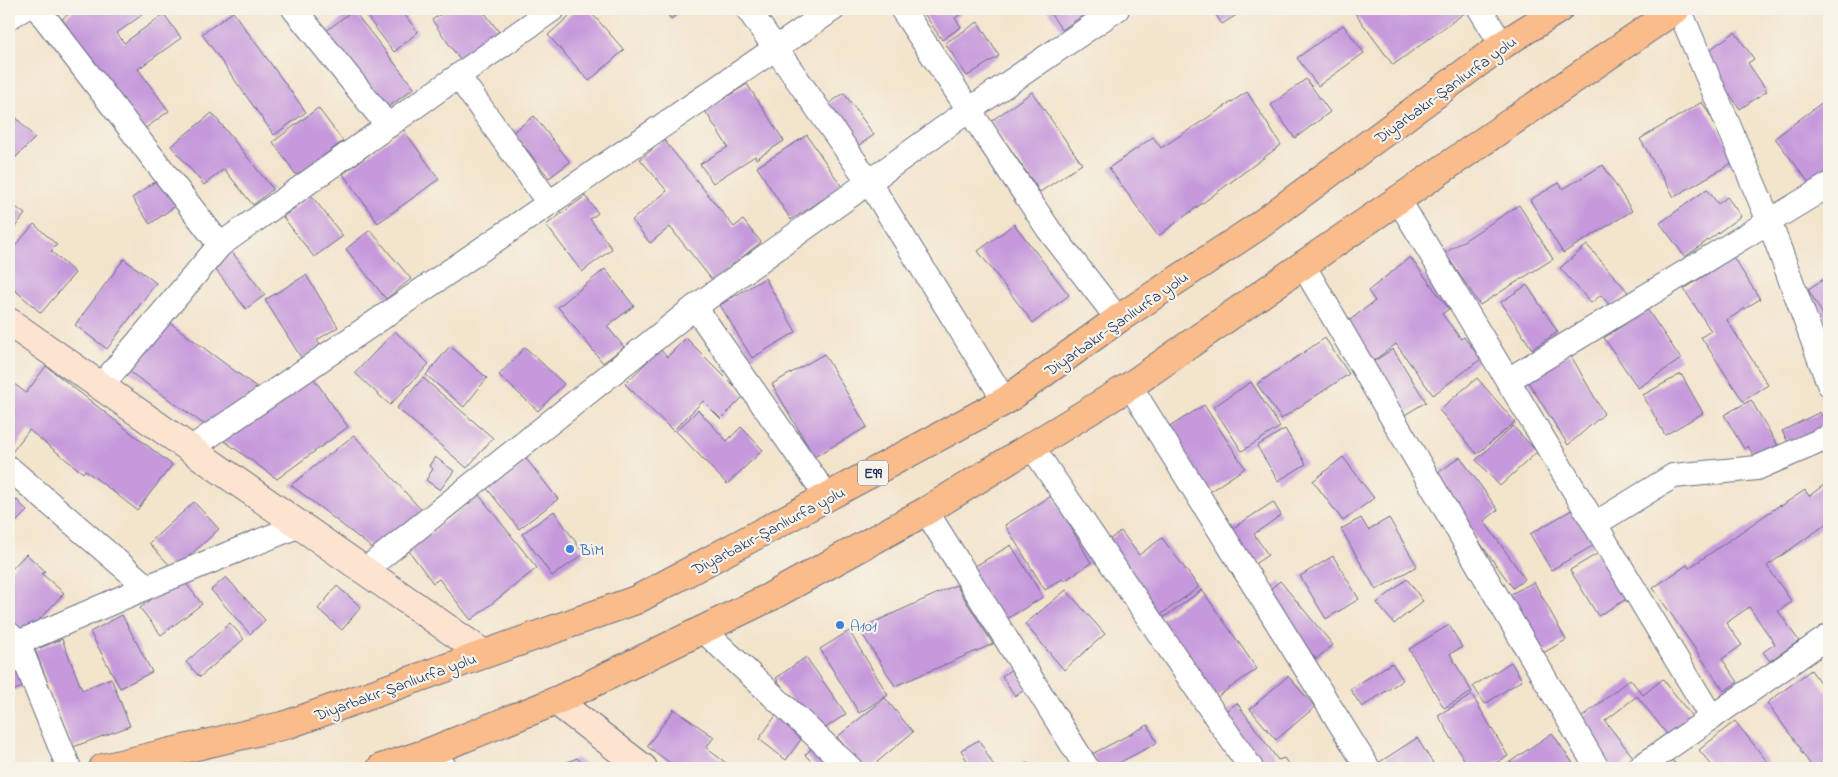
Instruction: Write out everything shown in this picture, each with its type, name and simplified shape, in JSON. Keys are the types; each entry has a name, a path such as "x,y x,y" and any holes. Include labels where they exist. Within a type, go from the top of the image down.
{"highway":[{"name":"Diyarbakır-Şanlıurfa yolu","path":"103,768 286,725 636,600 1005,401 1118,320 1257,227 1502,45 1559,9"},
{"path":"381,768 436,761 770,597 926,511 1130,386 1303,265 1678,9"}],"street":[{"path":"9,17 23,9"},
{"path":"38,9 220,245"},
{"path":"294,9 388,126"},
{"path":"100,387 220,245 553,9"},
{"path":"748,9 869,182 1005,401"},
{"path":"190,449 832,9"},
{"path":"902,9 1049,230 1118,320"},
{"path":"365,570 695,307 969,110 1117,9"},
{"path":"1480,9 1502,45"},
{"path":"1678,9 1769,221 1829,384"},
{"path":"458,76 549,203"},
{"path":"1508,380 1829,185"},
{"path":"1398,200 1712,718"},
{"path":"1303,265 1597,768"},
{"path":"695,307 828,498"},
{"path":"9,322 484,654"},
{"path":"1130,386 1368,768"},
{"path":"1595,524 1673,476 1757,468 1829,438"},
{"path":"1032,447 1251,768"},
{"path":"9,468 147,587"},
{"path":"926,511 1087,768"},
{"path":"69,768 12,641 300,525"},
{"path":"702,630 850,768"},
{"path":"1639,768 1829,636"},
{"path":"556,702 642,768"}],"building":[{"path":"76,9 138,9 142,15 117,33 124,43 164,14 181,38 138,69 169,111 143,130 62,19"},
{"path":"361,9 400,9 418,32 394,52"},
{"path":"448,9 482,9 499,32 460,60 432,20"},
{"path":"577,9 588,9 624,50 589,81 548,35"},
{"path":"664,9 685,9 671,19"},
{"path":"921,9 969,9 955,18 961,27 942,40"},
{"path":"1047,9 1092,9 1062,30"},
{"path":"1212,9 1246,9 1222,24"},
{"path":"1352,9 1470,9 1393,65"},
{"path":"353,10 414,88 386,109 325,32"},
{"path":"233,12 306,112 274,135 202,34"},
{"path":"978,22 999,56 967,76 945,43"},
{"path":"1343,25 1364,53 1318,86 1297,58"},
{"path":"1735,32 1754,59 1748,63 1767,91 1740,109 1702,55"},
{"path":"1306,79 1330,112 1295,138 1271,105"},
{"path":"747,84 784,141 756,159 755,156 713,183 700,164 728,147 705,111"},
{"path":"1032,92 1082,164 1040,192 991,121"},
{"path":"1247,92 1281,145 1158,236 1109,168 1153,137 1161,148"},
{"path":"844,93 874,135 852,150 823,108"},
{"path":"1824,101 1829,108 1829,176 1813,188 1775,138"},
{"path":"1702,102 1737,160 1674,197 1640,139"},
{"path":"318,108 343,141 297,176 273,142"},
{"path":"9,110 35,138 9,164"},
{"path":"212,113 273,189 253,205 224,169 204,185 171,146"},
{"path":"534,116 570,162 549,178 513,132"},
{"path":"403,129 439,179 378,223 343,174"},
{"path":"807,135 842,187 791,220 757,167"},
{"path":"664,140 734,227 743,220 761,242 713,281 670,227 650,243 632,220 667,191 640,159"},
{"path":"1603,165 1632,211 1563,253 1530,200 1559,183 1563,189"},
{"path":"163,176 181,202 150,224 132,198"},
{"path":"1707,189 1718,204 1727,197 1741,216 1685,257 1660,223"},
{"path":"311,195 343,236 314,257 283,217"},
{"path":"585,196 598,213 590,219 612,249 582,272 546,225"},
{"path":"9,202 25,214 9,235"},
{"path":"1519,205 1553,259 1480,305 1445,253"},
{"path":"34,224 57,245 51,251 75,273 41,313 9,285 9,253"},
{"path":"1014,224 1069,295 1033,323 978,251"},
{"path":"370,230 411,279 386,299 346,249"},
{"path":"1587,245 1628,292 1611,307 1601,295 1591,303 1560,268"},
{"path":"231,251 265,295 246,309 213,266"},
{"path":"1410,257 1449,309 1442,314 1461,339 1464,337 1481,359 1433,395 1396,344 1373,361 1346,323 1375,301 1368,291"},
{"path":"1733,257 1760,299 1727,320 1768,385 1743,401 1701,337 1711,331 1684,289"},
{"path":"124,259 156,283 107,349 75,325"},
{"path":"605,269 634,306 607,326 624,347 603,363 558,307"},
{"path":"306,275 338,327 317,340 321,347 302,359 265,300"},
{"path":"1829,276 1829,325 1808,289"},
{"path":"765,278 796,332 752,358 720,305"},
{"path":"1527,285 1558,332 1532,349 1501,302"},
{"path":"1647,309 1681,359 1638,388 1604,338"},
{"path":"165,319 259,389 208,427 127,370"},
{"path":"395,331 429,364 390,405 355,373"},
{"path":"686,338 744,396 721,419 703,401 673,431 625,384 660,349 667,357"},
{"path":"1325,338 1349,374 1281,419 1257,384"},
{"path":"450,346 487,378 464,407 426,375"},
{"path":"525,347 564,384 538,411 499,375"},
{"path":"1393,349 1426,402 1403,416 1371,363"},
{"path":"824,354 867,427 814,457 772,384"},
{"path":"1570,354 1604,414 1568,445 1527,380"},
{"path":"46,366 172,465 137,510 85,470 83,473 29,430 9,456 9,380 26,393"},
{"path":"1681,374 1703,413 1665,435 1643,395"},
{"path":"312,376 348,427 277,479 223,440"},
{"path":"423,378 493,438 467,468 397,408"},
{"path":"1477,378 1515,422 1477,454 1439,410"},
{"path":"1251,382 1280,427 1242,451 1213,407"},
{"path":"1751,400 1781,451 1759,464 1748,446 1744,449 1724,415"},
{"path":"1204,405 1245,468 1209,492 1168,428"},
{"path":"698,410 727,441 741,427 763,450 727,484 676,431"},
{"path":"1820,412 1829,430 1792,450 1782,431"},
{"path":"1513,426 1537,452 1500,486 1476,460"},
{"path":"1285,429 1306,464 1278,481 1257,446"},
{"path":"354,435 423,512 376,551 291,485"},
{"path":"524,456 558,499 519,529 485,486"},
{"path":"435,457 454,471 440,490 426,480 433,469 429,466"},
{"path":"1343,457 1374,498 1343,521 1313,481"},
{"path":"1460,457 1498,510 1484,521 1525,579 1513,588 1432,477"},
{"path":"1829,481 1829,522 1767,566 1792,602 1778,611 1799,641 1770,661 1763,652 1775,644 1749,607 1726,623 1742,645 1722,659 1738,682 1724,691 1653,588 1687,565 1689,568 1780,505 1805,490 1809,496"},
{"path":"479,495 537,568 471,620 439,579 433,583 409,551"},
{"path":"1053,495 1091,563 1064,581 1062,579 1045,590 1005,525"},
{"path":"17,500 27,511 11,527 9,525 9,508"},
{"path":"194,502 219,529 174,570 149,543"},
{"path":"1273,502 1281,515 1254,534 1268,555 1253,565 1230,530"},
{"path":"1575,508 1596,544 1551,570 1530,534"},
{"path":"554,511 584,554 552,576 522,534"},
{"path":"1361,518 1368,530 1389,518 1417,566 1376,590 1341,529"},
{"path":"1121,531 1139,555 1162,538 1199,587 1156,618 1102,545"},
{"path":"1011,545 1043,597 1002,622 970,569"},
{"path":"1602,551 1630,597 1598,616 1570,570"},
{"path":"26,554 45,571 42,574 64,593 26,634 9,618 9,572"},
{"path":"1333,556 1359,599 1326,619 1300,576"},
{"path":"181,577 202,604 161,635 140,608"},
{"path":"226,577 265,620 250,634 211,590"},
{"path":"1407,579 1423,601 1394,624 1377,603"},
{"path":"1280,581 1333,645 1316,659 1263,595"},
{"path":"1534,582 1566,640 1536,657 1503,598"},
{"path":"956,585 993,644 895,686 859,629"},
{"path":"337,586 361,607 342,630 318,609"},
{"path":"1066,590 1105,634 1064,670 1025,624"},
{"path":"1202,590 1257,669 1214,699 1159,621"},
{"path":"122,615 152,672 120,688 90,632"},
{"path":"230,623 244,639 200,677 186,662"},
{"path":"1449,625 1462,647 1450,654 1472,692 1444,708 1409,649"},
{"path":"849,631 888,695 859,713 820,649"},
{"path":"62,639 82,690 111,678 130,726 73,747 35,650"},
{"path":"806,657 846,714 815,735 776,678"},
{"path":"17,658 26,686 9,692 9,660"},
{"path":"1511,662 1522,680 1485,704 1473,686"},
{"path":"1392,663 1403,680 1362,707 1350,689"},
{"path":"1015,667 1028,688 1015,696 1002,676"},
{"path":"1811,670 1829,695 1829,768 1813,768 1767,703"},
{"path":"1288,676 1315,707 1276,740 1250,709"},
{"path":"1630,679 1643,695 1663,679 1693,718 1669,737 1637,696 1605,721 1633,757 1619,768 1612,768 1576,722"},
{"path":"1472,695 1508,756 1487,768 1469,768 1438,715"},
{"path":"885,698 913,732 870,768 863,768 837,737"},
{"path":"1237,703 1278,760 1284,758 1291,768 1259,768 1221,714"},
{"path":"674,709 714,737 706,748 733,768 677,768 647,746"},
{"path":"777,714 805,734 786,760 759,739"},
{"path":"1735,721 1770,765 1766,768 1714,768 1699,750"},
{"path":"1148,725 1157,743 1109,768 1100,768 1092,754"},
{"path":"1552,733 1574,765 1568,768 1505,768 1504,766"},
{"path":"1417,738 1436,768 1377,768 1375,765"},
{"path":"979,740 995,768 971,768 961,750"},
{"path":"815,745 839,768 818,768 805,755"},
{"path":"577,758 589,768 554,768"},
{"path":"1672,760 1678,768 1661,768"},
{"path":"1028,763 1030,768 1016,768"}],"place":[{"name":"BİM","path":"570,549"},
{"name":"A101","path":"840,625"}]}
